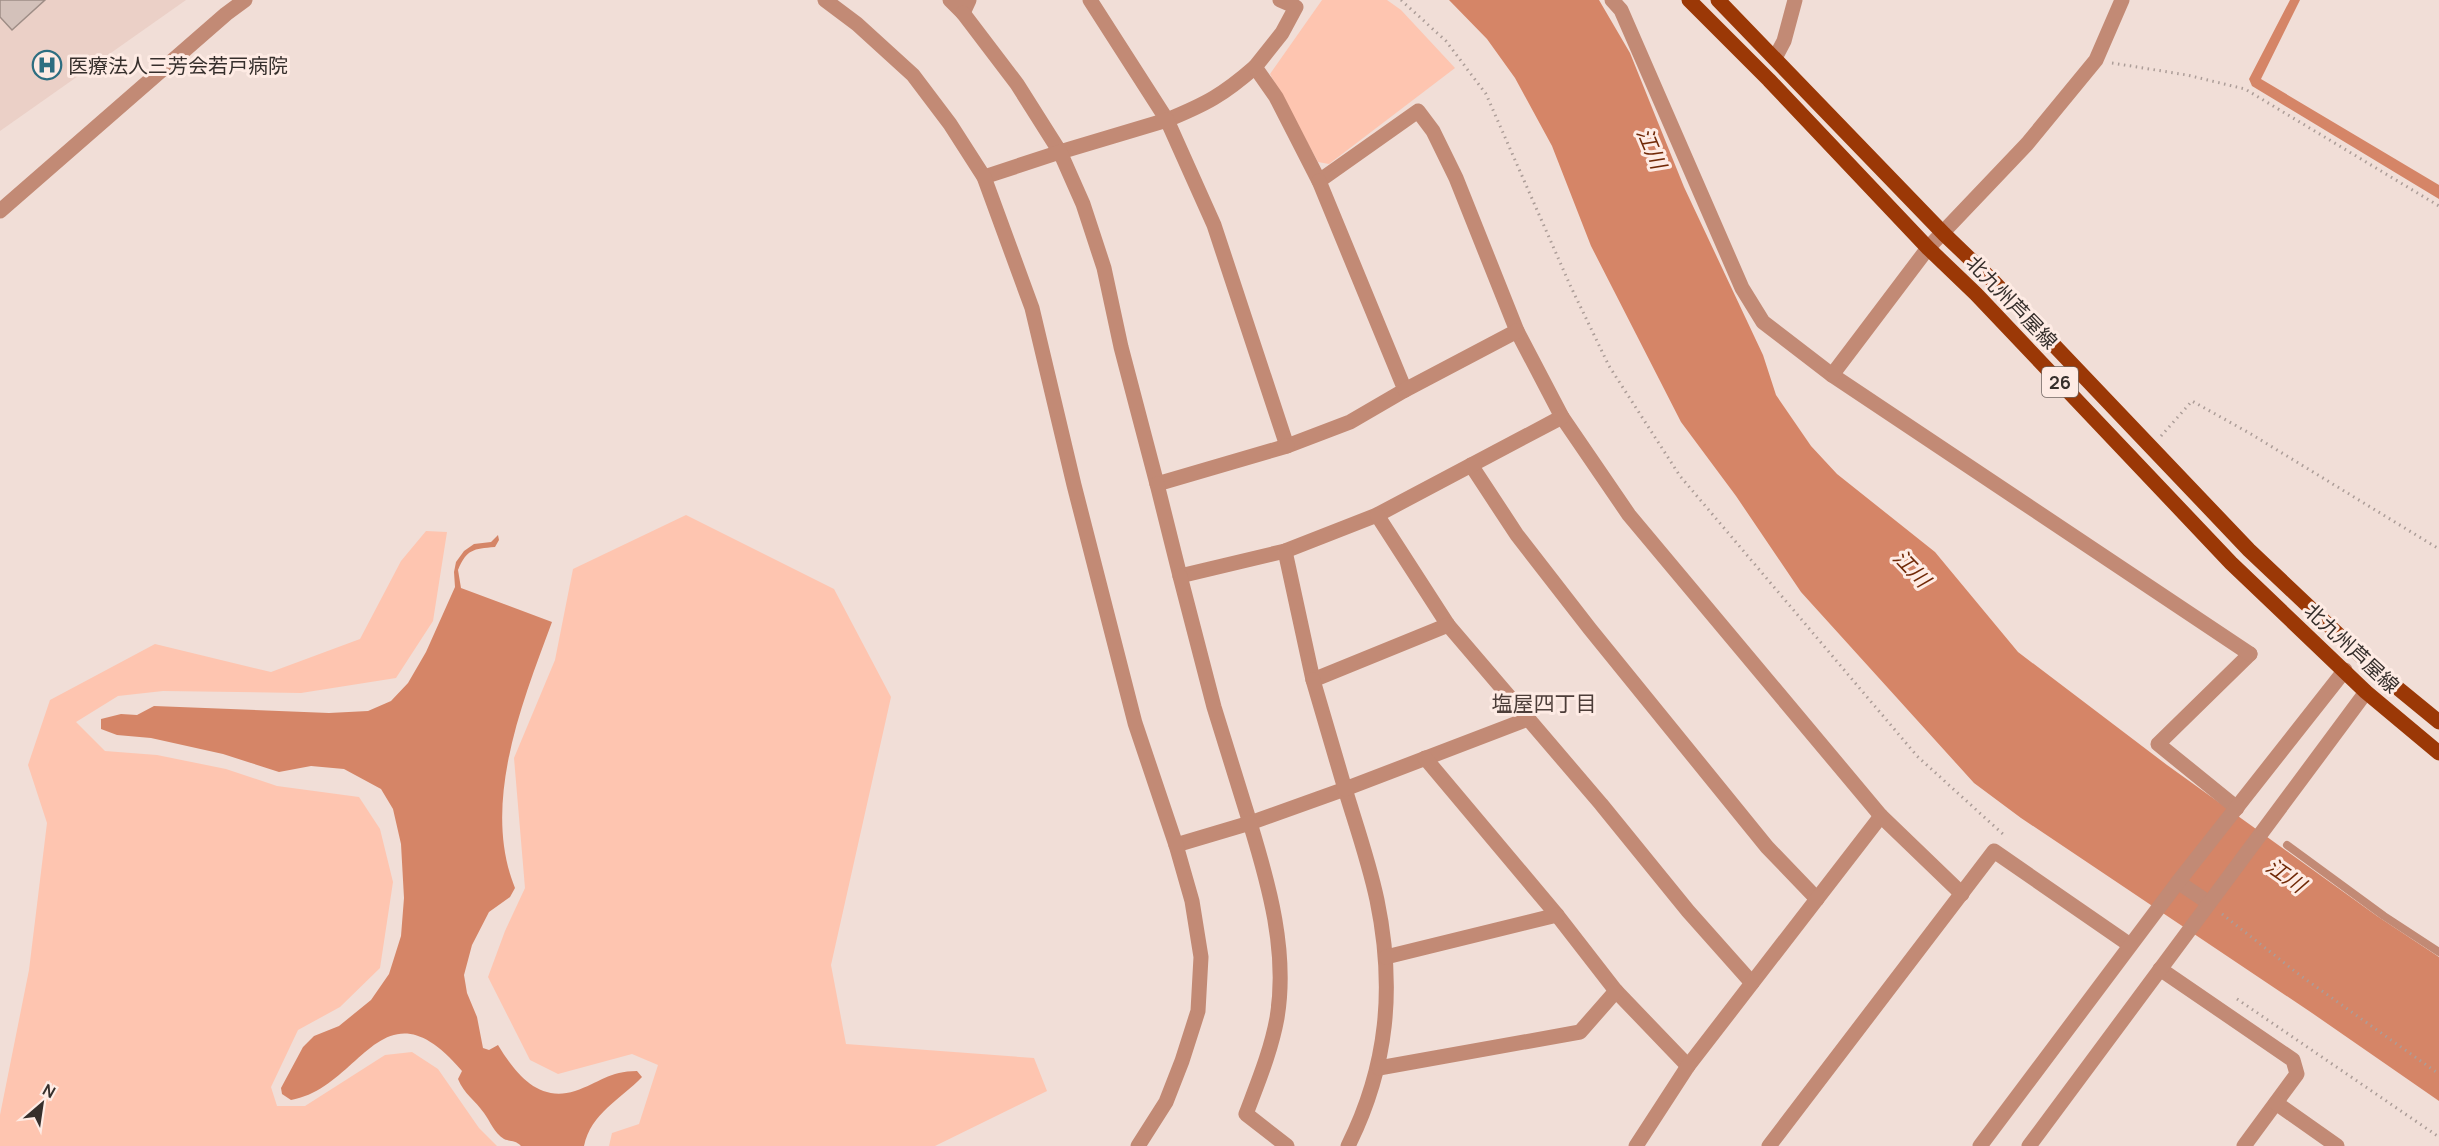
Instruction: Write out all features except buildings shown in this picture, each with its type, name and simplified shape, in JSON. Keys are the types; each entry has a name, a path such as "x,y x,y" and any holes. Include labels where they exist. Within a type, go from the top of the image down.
{"main road":[{"name":"北九州芦屋線","path":"1689,0 1984,302 2231,563 2345,670 2366,693 2439,753"},
{"name":"北九州芦屋線","path":"1718,0 1944,234 1992,280 2249,550 2378,672 2439,722"}],"street":[{"path":"0,211 245,0"},
{"path":"825,0 857,24 913,75 950,124 984,177 1032,308 1074,485 1135,723 1176,845 1192,901 1201,957 1198,1011 1166,1102 1145,1144"},
{"path":"950,0 966,7 1060,152 1083,204 1104,268 1134,399 1214,707 1267,877 1276,921 1280,968 1277,1016 1268,1058 1246,1114 1287,1146"},
{"path":"1090,0 1167,120 1214,225 1287,446"},
{"path":"984,177 1167,120 1205,105 1231,88 1255,67 1282,33 1296,7 1280,0"},
{"path":"1612,0 1621,10 1742,288 1763,322 1832,375 2250,654 2158,744 2237,807"},
{"path":"1775,58 1784,40 1795,0"},
{"path":"1832,375 1929,248 2027,144 2096,60 2122,0"},
{"path":"1255,67 1276,97 1319,180 1405,390"},
{"path":"1319,180 1418,111 1433,132 1456,178 1517,331 1562,417 1629,515 1881,816 1962,894"},
{"path":"1157,484 1287,446 1350,422 1517,331"},
{"path":"1180,576 1285,551 1377,515 1562,417"},
{"path":"1471,465 1517,535 1590,629 1767,847 1817,899"},
{"path":"1377,515 1448,625 1688,911 1752,983"},
{"path":"1285,551 1313,680 1377,899 1386,957 1387,1010 1379,1068 1362,1118 1348,1146"},
{"path":"1313,680 1448,625"},
{"path":"1980,1146 2178,882 2345,670"},
{"path":"2028,1146 2366,693"},
{"path":"1176,845 1250,823 1345,789 1528,719"},
{"path":"1425,759 1557,915 1616,991 1688,1066"},
{"path":"1636,1146 1688,1066 1881,816"},
{"path":"1769,1146 1995,851 2130,945"},
{"path":"2178,882 2209,903"},
{"path":"1386,957 1557,915"},
{"path":"2160,969 2293,1060 2297,1074 2244,1146"},
{"path":"1379,1068 1580,1032 1616,991"},
{"path":"2276,1103 2337,1146"}],"lane":[{"path":"2287,845 2384,916 2439,952"}],"path":[{"path":"1401,0 1446,41 1486,94 1570,285 1609,366 1680,476 1917,756 2010,840"},
{"path":"2096,60 2187,75 2245,89 2439,206"},
{"path":"2152,447 2192,401 2251,434 2439,549"},
{"path":"2209,903 2301,976 2439,1074"},
{"path":"2233,997 2439,1137"}],"shaded area":[{"name":"医療法人三芳会若戸病院","path":"0,0 186,0 0,131"},
{"path":"1322,0 1387,0 1401,10 1455,68 1329,164 1318,162 1270,74"},
{"path":"686,515 834,589 891,697 831,965 846,1044 1034,1058 1047,1091 935,1146 609,1146 612,1133 639,1124 658,1065 632,1054 558,1074 530,1060 488,977 505,931 525,888 514,758 555,660 573,569"},
{"path":"426,531 447,532 433,621 396,678 301,693 163,691 118,696 76,722 105,751 157,755 226,769 277,786 359,797 380,829 393,882 380,968 340,1007 298,1030 271,1087 277,1106 305,1106 385,1055 412,1052 438,1069 479,1128 497,1146 0,1146 0,1115 29,970 47,823 28,765 50,700 155,644 271,672 360,639 401,561"}],"water":[{"name":"江川","path":"1449,0 1599,0 1630,53 1684,187 1763,355 1776,395 1811,446 1837,474 1935,552 2018,652 2167,765 2377,916 2439,957 2439,1101 2021,818 1974,783 1801,592 1736,496 1681,422 1591,246 1552,146 1515,78 1487,39"},
{"path":"2290,0 2300,0 2261,79 2439,185 2439,199 2252,86 2249,79"},
{"path":"498,535 499,540 495,547 472,551 464,558 458,570 461,588 552,622 518,720 504,788 502,822 506,856 515,888 510,897 489,912 472,945 464,975 467,993 477,1017 483,1048 489,1050 498,1045 520,1075 539,1089 562,1094 619,1073 637,1071 642,1077 600,1116 593,1125 584,1146 521,1146 504,1139 460,1084 458,1079 462,1071 435,1045 412,1034 391,1036 373,1046 336,1077 315,1091 291,1100 282,1094 281,1088 303,1047 314,1036 339,1026 371,1000 389,974 401,936 404,898 401,844 393,809 381,789 344,769 311,766 279,772 223,754 151,738 117,735 101,729 101,719 121,714 137,715 154,706 329,713 368,711 391,701 408,683 426,652 455,587 456,562 464,551 474,544 491,542"}],"place":[{"name":"医療法人三芳会若戸病院","path":"47,65"}],"district":[{"name":"塩屋四丁目","path":"1544,703"}]}
